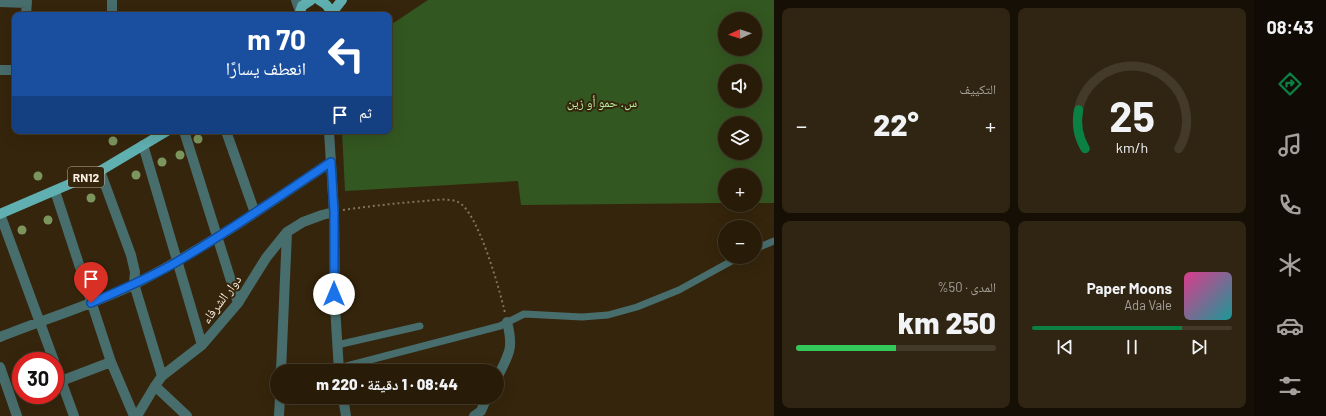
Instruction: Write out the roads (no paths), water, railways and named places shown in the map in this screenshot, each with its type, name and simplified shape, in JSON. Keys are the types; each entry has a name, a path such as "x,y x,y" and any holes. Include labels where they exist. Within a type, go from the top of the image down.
{"main road":[{"path":"300,12 302,6 311,0"},
{"path":"319,0 325,3 330,12"},
{"path":"333,12 342,0"},
{"name":"RN12","path":"0,214 100,171 162,134"}],"street":[{"path":"112,0 112,12"},
{"path":"296,0 300,12"},
{"path":"0,2 27,2 26,12"},
{"path":"0,70 12,70"},
{"path":"185,134 238,303"},
{"path":"227,134 255,213"},
{"path":"329,134 334,212 335,306 339,364"},
{"path":"143,145 202,345"},
{"path":"0,337 91,303 134,284 178,261 218,237 331,162"},
{"path":"100,171 132,255 135,272 134,284 162,376"},
{"path":"55,190 111,362 136,416"},
{"name":"دوار الشرفاء","path":"136,416 162,376 202,345 238,303 266,258 287,232 303,222 334,212"},
{"path":"0,214 51,352"},
{"path":"281,364 287,232"},
{"path":"503,364 511,346 511,337 507,322"},
{"path":"64,380 111,362"},
{"path":"0,367 4,395 16,416"},
{"path":"155,386 187,416"},
{"path":"64,389 74,416"},
{"path":"279,416 280,404"},
{"path":"344,404 346,416"},
{"path":"474,416 481,411 484,404"}],"lane":[{"path":"762,246 774,241"},
{"path":"361,364 500,326 524,314 582,318 608,315 638,307 679,290 726,264"},
{"path":"337,345 420,326"}],"park label":[{"name":"س. حمو أو زين","path":"602,102"}]}
